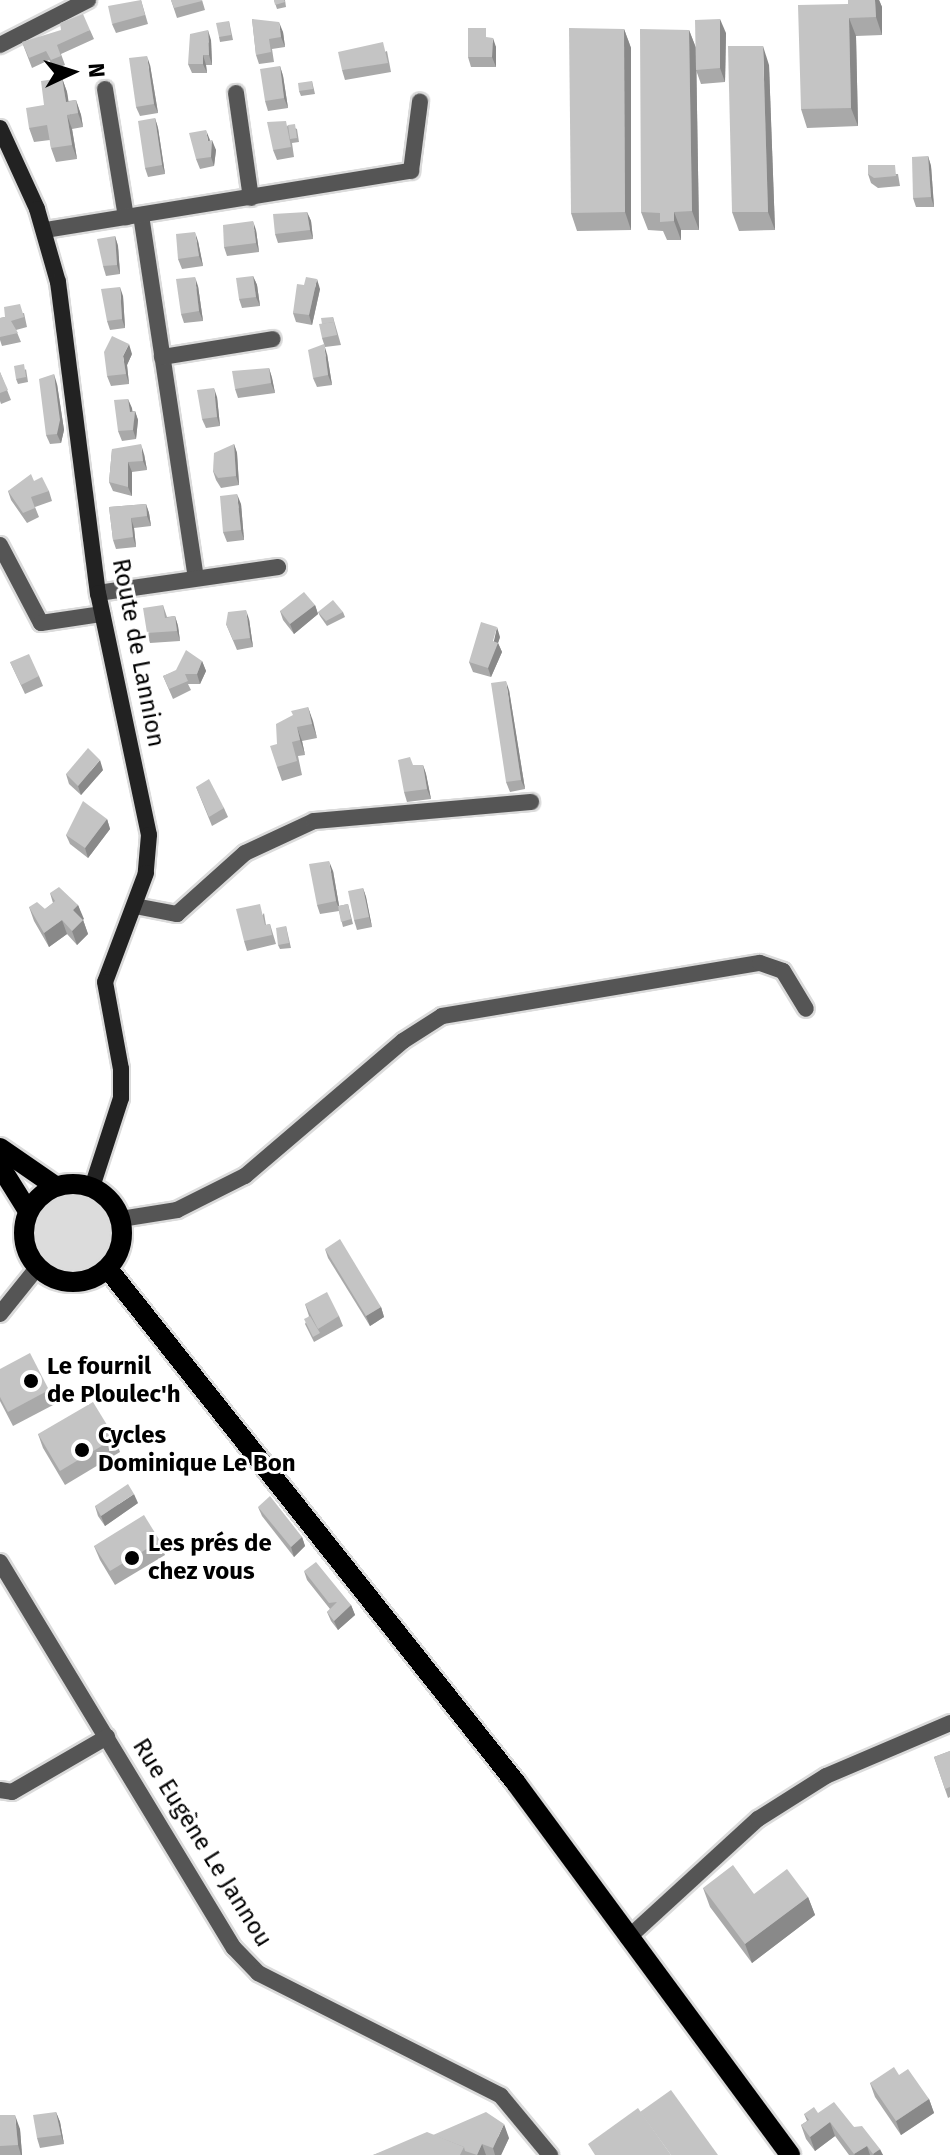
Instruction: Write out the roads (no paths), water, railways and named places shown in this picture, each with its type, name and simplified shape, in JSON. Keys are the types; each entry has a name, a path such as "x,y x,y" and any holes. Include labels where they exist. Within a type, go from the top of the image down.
{"main road":[{"path":"0,1148 55,1186 92,1187 105,1194 121,1219 118,1254 108,1269 72,1283 37,1268 24,1241 28,1211 0,1166"},
{"path":"28,1211 55,1186"},
{"path":"108,1269 402,1636 790,2155"}],"street":[{"path":"0,45 88,0"},
{"path":"105,89 162,357 196,578"},
{"path":"236,93 251,198"},
{"path":"45,230 411,171 420,102"},
{"name":"Route de Lannion","path":"0,128 45,230 58,282 98,593 149,835 135,906 105,982 121,1069 121,1098 92,1187"},
{"path":"162,357 273,339"},
{"path":"0,545 41,623 102,614"},
{"path":"98,593 278,567"},
{"path":"135,906 177,914 245,853 314,821 531,802"},
{"path":"121,1219 190,1206 245,1176 403,1041 442,1016 760,963 783,971 806,1009"},
{"path":"0,1314 37,1268"},
{"name":"Rue Eugène Le Jannou","path":"0,1562 234,1948 258,1973 479,2082 501,2096 550,2155"},
{"path":"628,1938 758,1819 826,1776 950,1723"},
{"path":"0,1790 12,1792 107,1737"}],"place":[{"name":"Le fournil de Ploulec'h","path":"31,1381"},
{"name":"Cycles Dominique Le Bon","path":"82,1450"},
{"name":"Les prés de chez vous","path":"132,1558"}]}
